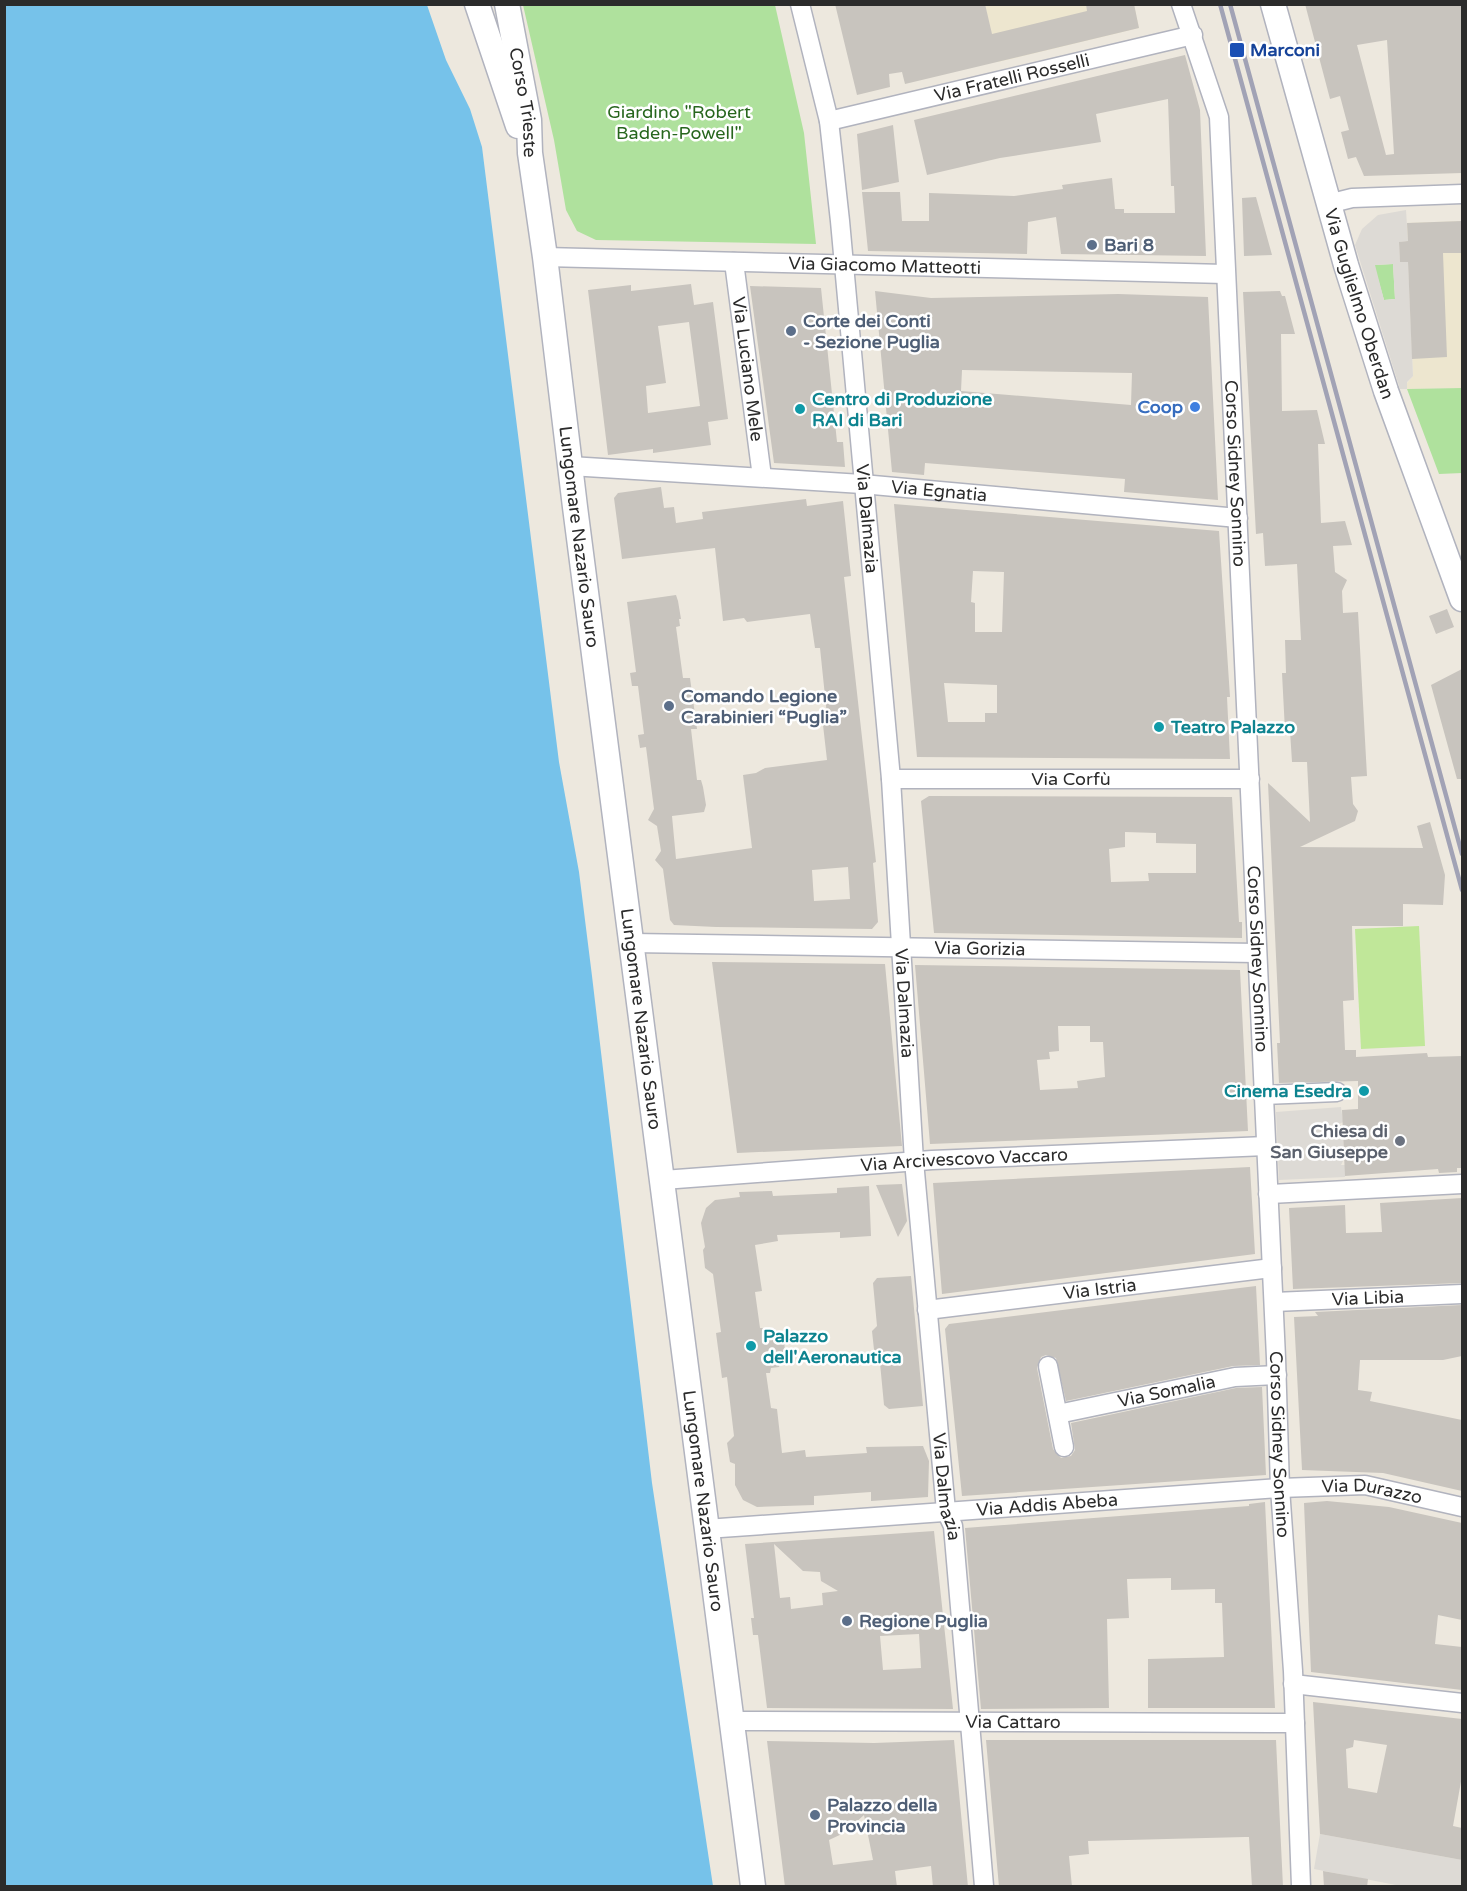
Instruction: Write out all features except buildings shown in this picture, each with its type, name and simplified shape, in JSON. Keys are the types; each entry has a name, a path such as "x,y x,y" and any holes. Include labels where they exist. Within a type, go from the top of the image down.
{"main road":[{"name":"Corso Trieste","path":"477,4 516,121 530,153"},
{"name":"Corso Trieste","path":"507,4 529,120 530,153"},
{"name":"Via Guglielmo Oberdan","path":"1273,4 1328,204 1386,391 1462,599"},
{"name":"Lungomare Nazario Sauro","path":"530,153 753,1887"}],"street":[{"name":"Via Dalmazia","path":"800,4 829,121 891,779 914,1161 927,1310 946,1511 953,1526 984,1887"},
{"name":"Corso Sidney Sonnino","path":"1181,4 1219,117 1274,1302 1280,1488 1293,1684 1301,1887"},
{"name":"Via Fratelli Rosselli","path":"829,121 1193,35"},
{"path":"1328,204 1352,198 1462,194"},
{"name":"Via Giacomo Matteotti","path":"545,257 1225,274"},
{"name":"Via Luciano Mele","path":"734,262 762,477"},
{"name":"Via Egnatia","path":"570,466 862,484 1238,518"},
{"name":"Via Corfù","path":"891,779 1250,779"},
{"name":"Via Gorizia","path":"632,943 1256,953"},
{"path":"1263,1095 1337,1092"},
{"name":"Via Arcivescovo Vaccaro","path":"663,1180 914,1161 1266,1146"},
{"path":"1268,1194 1462,1184"},
{"name":"Via Istria","path":"927,1310 1272,1268"},
{"name":"Via Libia","path":"1274,1302 1462,1294"},
{"path":"1048,1366 1064,1447"},
{"name":"Via Somalia","path":"1058,1414 1235,1377 1277,1375"},
{"name":"Via Durazzo","path":"1280,1488 1365,1485 1462,1507"},
{"name":"Via Addis Abeba","path":"706,1529 1280,1488"},
{"path":"1293,1684 1462,1703"},
{"name":"Via Cattaro","path":"731,1721 1295,1723"}],"shaded area":[{"path":"985,5 1134,5 1139,28 998,62"},
{"path":"1406,210 1408,241 1399,242 1400,262 1408,262 1413,376 1407,382 1407,389 1400,389 1355,245 1362,229 1378,215","holes":["1393,264 1395,299 1384,300 1375,265"]},
{"path":"1462,221 1462,388 1407,389 1407,383 1413,376 1407,223"},
{"path":"1341,1107 1343,1122 1339,1124 1343,1128 1344,1159 1341,1165 1345,1165 1345,1177 1279,1180 1276,1112"},
{"path":"1320,1834 1462,1860 1462,1886 1401,1886 1314,1869"}],"green space":[{"name":"Giardino \"Robert Baden-Powell\"","path":"523,5 775,5 804,133 816,244 596,240 577,231 566,210 554,140"},
{"path":"1393,264 1395,299 1384,300 1374,265"},
{"path":"1462,388 1462,473 1439,474 1407,389"},
{"path":"1419,926 1425,1046 1361,1049 1355,929"}],"water":[{"path":"5,4 427,5 446,60 470,109 482,147 559,762 579,872 652,1483 713,1886 5,1886"}],"railway":[{"path":"1220,4 1462,890"},
{"path":"1230,4 1462,854"}],"place":[{"name":"Marconi","path":"1237,50"},
{"name":"Bari 8","path":"1092,245"},
{"name":"Corte dei Conti - Sezione Puglia","path":"791,331"},
{"name":"Coop","path":"1195,407"},
{"name":"Centro di Produzione RAI di Bari","path":"800,409"},
{"name":"Comando Legione Carabinieri “Puglia”","path":"669,706"},
{"name":"Teatro Palazzo","path":"1159,727"},
{"name":"Cinema Esedra","path":"1364,1091"},
{"name":"Chiesa di San Giuseppe","path":"1400,1141"},
{"name":"Palazzo dell'Aeronautica","path":"751,1346"},
{"name":"Regione Puglia","path":"847,1621"},
{"name":"Palazzo della Provincia","path":"815,1815"}]}
